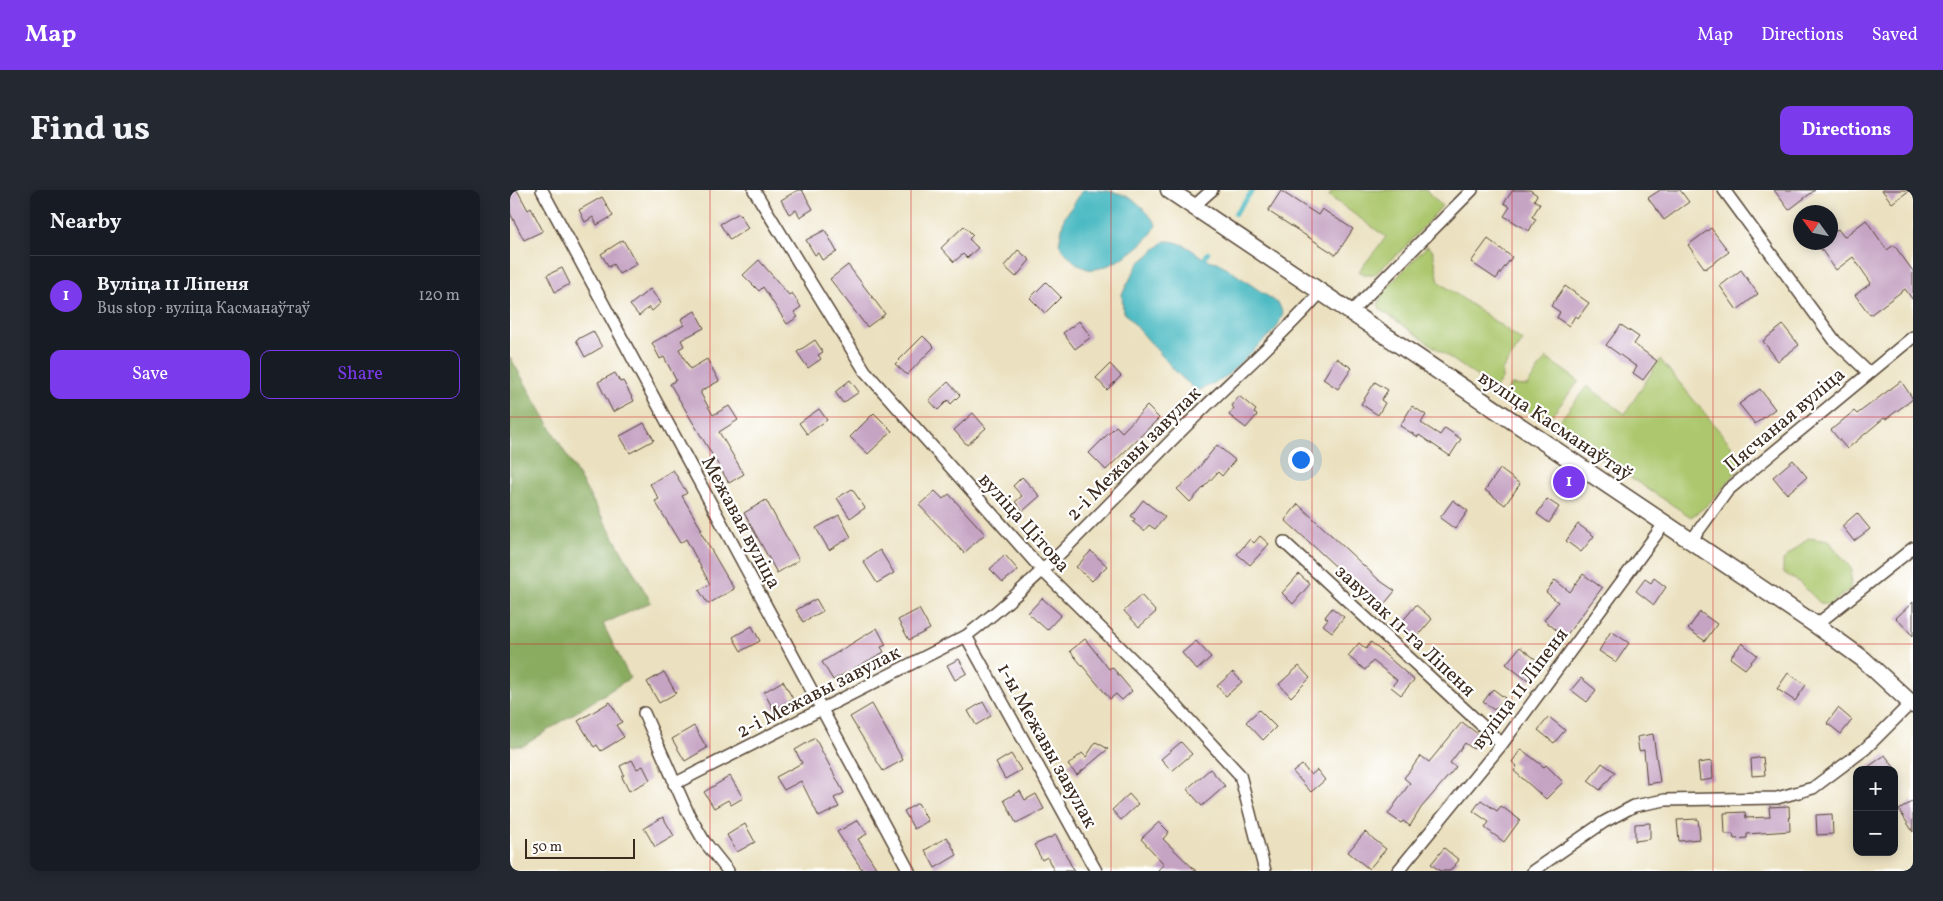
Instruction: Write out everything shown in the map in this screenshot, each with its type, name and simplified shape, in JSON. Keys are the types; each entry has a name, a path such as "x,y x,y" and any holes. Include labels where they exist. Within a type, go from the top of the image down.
{"main road":[{"name":"вуліца Касманаўтаў","path":"1169,190 1664,524 1816,624 1862,660 1912,704"}],"street":[{"name":"Межавая вуліца","path":"542,190 909,871"},
{"name":"вуліца Цітова","path":"754,190 864,370 1043,571 1146,673 1240,775 1265,871"},
{"path":"1193,207 1212,190"},
{"path":"1350,313 1472,190"},
{"path":"1724,190 1835,341 1870,373"},
{"name":"2-і Межавы завулак","path":"674,784 822,711 966,636 1008,604 1043,571 1190,422 1289,328 1320,293"},
{"name":"Пясчаная вуліца","path":"1690,541 1728,490 1913,337"},
{"name":"вуліца 11 Ліпеня","path":"1398,871 1502,744 1664,524"},
{"name":"завулак 11-га Ліпеня","path":"1284,542 1502,744"},
{"path":"1816,624 1913,548"},
{"name":"1-ы Межавы завулак","path":"966,636 1096,871"},
{"path":"1533,871 1604,822 1634,806 1665,800 1777,798 1813,788 1865,749 1912,704"},
{"path":"644,714 674,784 704,841 728,871"}],"green space":[{"path":"1333,190 1426,190 1442,206 1405,247 1374,275 1366,275 1359,271 1386,237 1329,196"},
{"path":"1427,246 1433,251 1439,282 1523,341 1502,370 1502,379 1495,389 1381,310 1378,305 1383,292"},
{"path":"510,357 651,602 603,624 630,678 523,746 510,746"},
{"path":"1546,358 1579,381 1546,423 1504,395 1511,385 1527,386"},
{"path":"1660,359 1745,462 1713,499 1691,517 1554,428 1587,386 1625,414"},
{"path":"1808,538 1829,541 1852,570 1850,589 1829,605 1820,603 1800,583 1783,572 1783,560"}],"water":[{"path":"1083,190 1106,191 1125,195 1140,206 1156,224 1153,231 1138,247 1117,261 1096,269 1088,269 1079,265 1068,256 1059,244 1064,218"},
{"path":"1165,241 1181,244 1210,261 1218,262 1279,304 1283,314 1276,329 1223,379 1197,391 1177,373 1123,311 1122,294 1138,264"}],"building":[{"path":"510,190 517,190 528,210 531,208 543,231 524,240 510,213"},
{"path":"798,190 802,190 813,209 800,217 796,210 789,214 781,200"},
{"path":"1513,190 1530,190 1537,195 1534,200 1540,204 1532,217 1536,219 1529,231 1504,216 1510,207 1504,203"},
{"path":"1660,190 1680,190 1689,202 1664,220 1648,198"},
{"path":"1774,190 1815,190 1793,205 1789,210"},
{"path":"1882,190 1910,190 1892,203"},
{"path":"1281,191 1318,215 1322,209 1353,229 1336,255 1268,211"},
{"path":"602,197 613,216 597,225 593,217 585,222 579,210"},
{"path":"739,213 748,228 730,240 720,224"},
{"path":"1866,220 1887,250 1894,245 1913,271 1913,300 1905,289 1870,315 1855,295 1871,283 1853,257 1836,270 1822,250 1838,250 1838,229 1844,237"},
{"path":"964,226 973,235 969,239 978,248 967,258 963,254 954,262 941,248"},
{"path":"1711,228 1729,252 1705,269 1688,245"},
{"path":"825,230 837,252 822,260 818,253 815,255 806,240"},
{"path":"1488,239 1512,257 1496,279 1471,262"},
{"path":"623,240 637,264 619,274 613,264 609,267 601,254"},
{"path":"1018,250 1030,260 1016,277 1004,266"},
{"path":"759,260 789,295 792,293 801,307 794,312 798,317 787,324 763,287 759,291 743,275"},
{"path":"848,265 885,314 867,327 830,279"},
{"path":"562,268 570,284 555,292 547,275"},
{"path":"1741,270 1758,294 1737,310 1720,286"},
{"path":"1046,282 1061,297 1045,313 1030,298"},
{"path":"1565,286 1589,303 1578,318 1575,316 1569,326 1557,318 1560,312 1551,306"},
{"path":"650,289 661,303 652,311 649,307 639,316 630,305"},
{"path":"695,311 704,328 681,340 684,346 679,349 690,369 707,359 719,381 701,391 713,415 729,406 738,420 719,432 744,474 729,483 670,384 676,380 664,357 660,359 652,343 684,325 681,319"},
{"path":"1079,321 1091,337 1075,349 1063,333"},
{"path":"1621,325 1639,337 1634,344 1657,361 1643,380 1633,373 1637,367 1606,345"},
{"path":"1783,325 1799,345 1778,361 1763,341"},
{"path":"593,331 602,347 585,357 576,340"},
{"path":"923,336 934,347 907,375 895,364"},
{"path":"815,340 823,352 818,355 821,359 808,368 797,352"},
{"path":"1336,358 1352,368 1338,389 1323,379"},
{"path":"1110,364 1121,376 1107,390 1096,378"},
{"path":"615,373 620,382 623,381 634,401 613,412 598,382"},
{"path":"850,380 859,392 843,403 835,392"},
{"path":"1901,381 1913,399 1886,419 1884,418 1847,449 1831,430 1854,411 1857,414"},
{"path":"948,382 960,395 951,404 948,400 938,410 929,400"},
{"path":"1375,382 1388,390 1381,400 1385,403 1378,415 1361,404"},
{"path":"1760,389 1775,409 1755,424 1739,404"},
{"path":"1239,396 1256,410 1254,413 1257,415 1246,428 1229,415 1234,408 1232,406"},
{"path":"1147,406 1159,418 1106,470 1089,453 1116,426 1122,432"},
{"path":"1412,406 1426,415 1421,423 1440,435 1445,428 1461,439 1450,456 1419,435 1418,437 1400,426"},
{"path":"819,409 827,420 807,434 799,423"},
{"path":"874,413 892,431 868,454 850,437"},
{"path":"973,413 986,428 967,445 954,430"},
{"path":"644,423 654,440 630,453 620,436"},
{"path":"1217,445 1235,460 1222,476 1218,472 1190,502 1177,489 1192,476"},
{"path":"1793,460 1807,477 1787,494 1773,477"},
{"path":"1500,469 1520,484 1505,505 1485,490"},
{"path":"673,470 687,493 682,496 734,589 708,604 699,590 710,584 686,539 680,543 655,501 659,499 650,484"},
{"path":"1022,477 1040,496 1023,511 1015,502 1022,496 1013,486"},
{"path":"852,489 865,508 850,518 837,498"},
{"path":"935,491 943,499 949,494 985,534 964,553 919,505"},
{"path":"1547,499 1559,507 1549,523 1537,514"},
{"path":"766,500 799,560 777,573 744,513"},
{"path":"1143,500 1165,517 1155,529 1149,525 1144,531 1133,522 1135,519 1131,516"},
{"path":"1453,500 1468,511 1455,529 1440,518"},
{"path":"1298,504 1379,580 1395,591 1381,608 1285,520"},
{"path":"1857,513 1870,529 1854,541 1842,526"},
{"path":"839,515 851,537 829,550 816,528"},
{"path":"1578,524 1594,536 1581,552 1566,541"},
{"path":"1260,536 1269,544 1250,565 1237,554 1250,539 1254,543"},
{"path":"880,550 894,573 877,583 863,561"},
{"path":"1091,551 1107,566 1092,581 1076,567"},
{"path":"1005,555 1018,570 1003,582 990,569"},
{"path":"1299,574 1310,584 1293,604 1282,593"},
{"path":"1583,574 1602,588 1565,637 1544,620 1558,602 1546,592 1555,580 1570,592"},
{"path":"1654,578 1666,587 1654,605 1636,591 1645,579 1651,583"},
{"path":"1141,595 1156,612 1139,627 1124,611"},
{"path":"1042,598 1061,615 1047,630 1028,613"},
{"path":"816,599 823,611 803,622 796,610"},
{"path":"1913,602 1913,636 1896,618"},
{"path":"1416,605 1432,619 1416,638 1400,624"},
{"path":"1332,608 1344,617 1332,632 1323,625 1328,619 1325,617"},
{"path":"919,609 930,629 909,640 898,620"},
{"path":"1700,612 1717,624 1705,641 1688,629"},
{"path":"752,626 760,641 741,651 733,637"},
{"path":"877,628 886,645 881,647 884,652 833,680 822,662"},
{"path":"1611,631 1629,643 1616,662 1599,651"},
{"path":"1085,639 1109,669 1112,667 1132,691 1122,700 1116,694 1110,699 1070,651"},
{"path":"1196,641 1211,657 1197,670 1182,653"},
{"path":"1371,642 1414,680 1401,695 1391,687 1397,680 1373,661 1365,670 1348,656 1359,643 1366,649"},
{"path":"1742,643 1757,655 1745,669 1730,658"},
{"path":"1520,647 1543,665 1529,682 1506,664"},
{"path":"959,659 967,673 955,680 947,665"},
{"path":"1299,666 1310,678 1291,697 1279,684"},
{"path":"664,672 676,693 659,703 647,682"},
{"path":"1233,672 1242,682 1226,696 1217,686"},
{"path":"1788,673 1806,685 1795,701 1777,689"},
{"path":"1581,678 1596,690 1587,702 1571,690"},
{"path":"783,681 793,699 773,709 764,692"},
{"path":"1493,689 1505,698 1494,710 1483,702"},
{"path":"610,702 622,722 616,725 624,737 601,751 597,745 594,747 578,721"},
{"path":"983,702 991,716 976,725 968,711"},
{"path":"872,704 903,760 883,771 850,717"},
{"path":"1838,708 1852,720 1841,734 1827,723"},
{"path":"1259,710 1276,727 1263,740 1246,722"},
{"path":"1549,717 1565,730 1554,743 1538,730"},
{"path":"1462,722 1482,737 1473,749 1465,743 1450,763 1456,767 1421,808 1410,826 1403,821 1401,823 1388,814 1410,783 1404,778 1421,756 1429,762"},
{"path":"694,726 707,748 685,761 672,739"},
{"path":"1653,734 1660,782 1647,784 1644,750 1639,751 1637,737"},
{"path":"815,738 844,793 834,798 839,807 819,817 801,781 784,790 776,777 802,763 795,750"},
{"path":"1096,742 1108,749 1077,775 1068,765 1082,753 1086,757"},
{"path":"1181,742 1192,754 1172,771 1161,759"},
{"path":"1521,749 1544,767 1546,765 1563,782 1546,799 1514,771 1517,766 1512,762"},
{"path":"1011,754 1021,770 1005,779 996,763"},
{"path":"1885,755 1893,766 1870,766"},
{"path":"1763,757 1765,775 1752,776 1751,759"},
{"path":"632,760 637,769 643,766 650,780 629,791 622,777 624,775 620,766"},
{"path":"1712,761 1713,779 1700,781 1698,763"},
{"path":"1602,763 1615,772 1600,790 1588,781"},
{"path":"1302,765 1311,775 1317,770 1325,780 1311,792 1293,772"},
{"path":"1210,769 1225,786 1202,806 1187,789"},
{"path":"730,776 743,798 731,805 728,800 714,808 704,792"},
{"path":"1020,791 1025,800 1036,794 1044,809 1016,823 1004,800"},
{"path":"1129,794 1138,804 1121,820 1112,810"},
{"path":"1481,800 1497,811 1501,806 1520,820 1504,842 1485,828 1489,822 1473,811"},
{"path":"1913,801 1913,832 1899,810"},
{"path":"918,803 928,821 914,829 904,811"},
{"path":"1789,806 1790,831 1747,834 1747,838 1734,839 1733,834 1725,834 1724,813 1745,812 1746,818 1770,817 1769,807"},
{"path":"1832,814 1833,834 1817,835 1816,815"},
{"path":"663,817 674,836 655,847 644,828"},
{"path":"1698,819 1700,839 1679,841 1677,820"},
{"path":"858,820 867,834 858,839 878,871 863,871 837,832"},
{"path":"1159,822 1169,832 1163,839 1196,871 1157,871 1164,864 1141,839"},
{"path":"1650,823 1650,839 1635,841 1635,824"},
{"path":"745,824 755,842 737,852 727,835"},
{"path":"1365,832 1386,849 1369,869 1348,852"},
{"path":"1056,835 1074,871 1054,871 1047,857 1042,860 1034,845"},
{"path":"947,837 957,855 935,868 925,850"},
{"path":"1444,848 1459,860 1450,871 1440,871 1431,864"}],"waterway":[{"path":"1235,214 1253,190"},
{"path":"1204,259 1208,253"}],"place":[{"name":"Вуліца 11 Ліпеня","path":"1569,482"}]}
